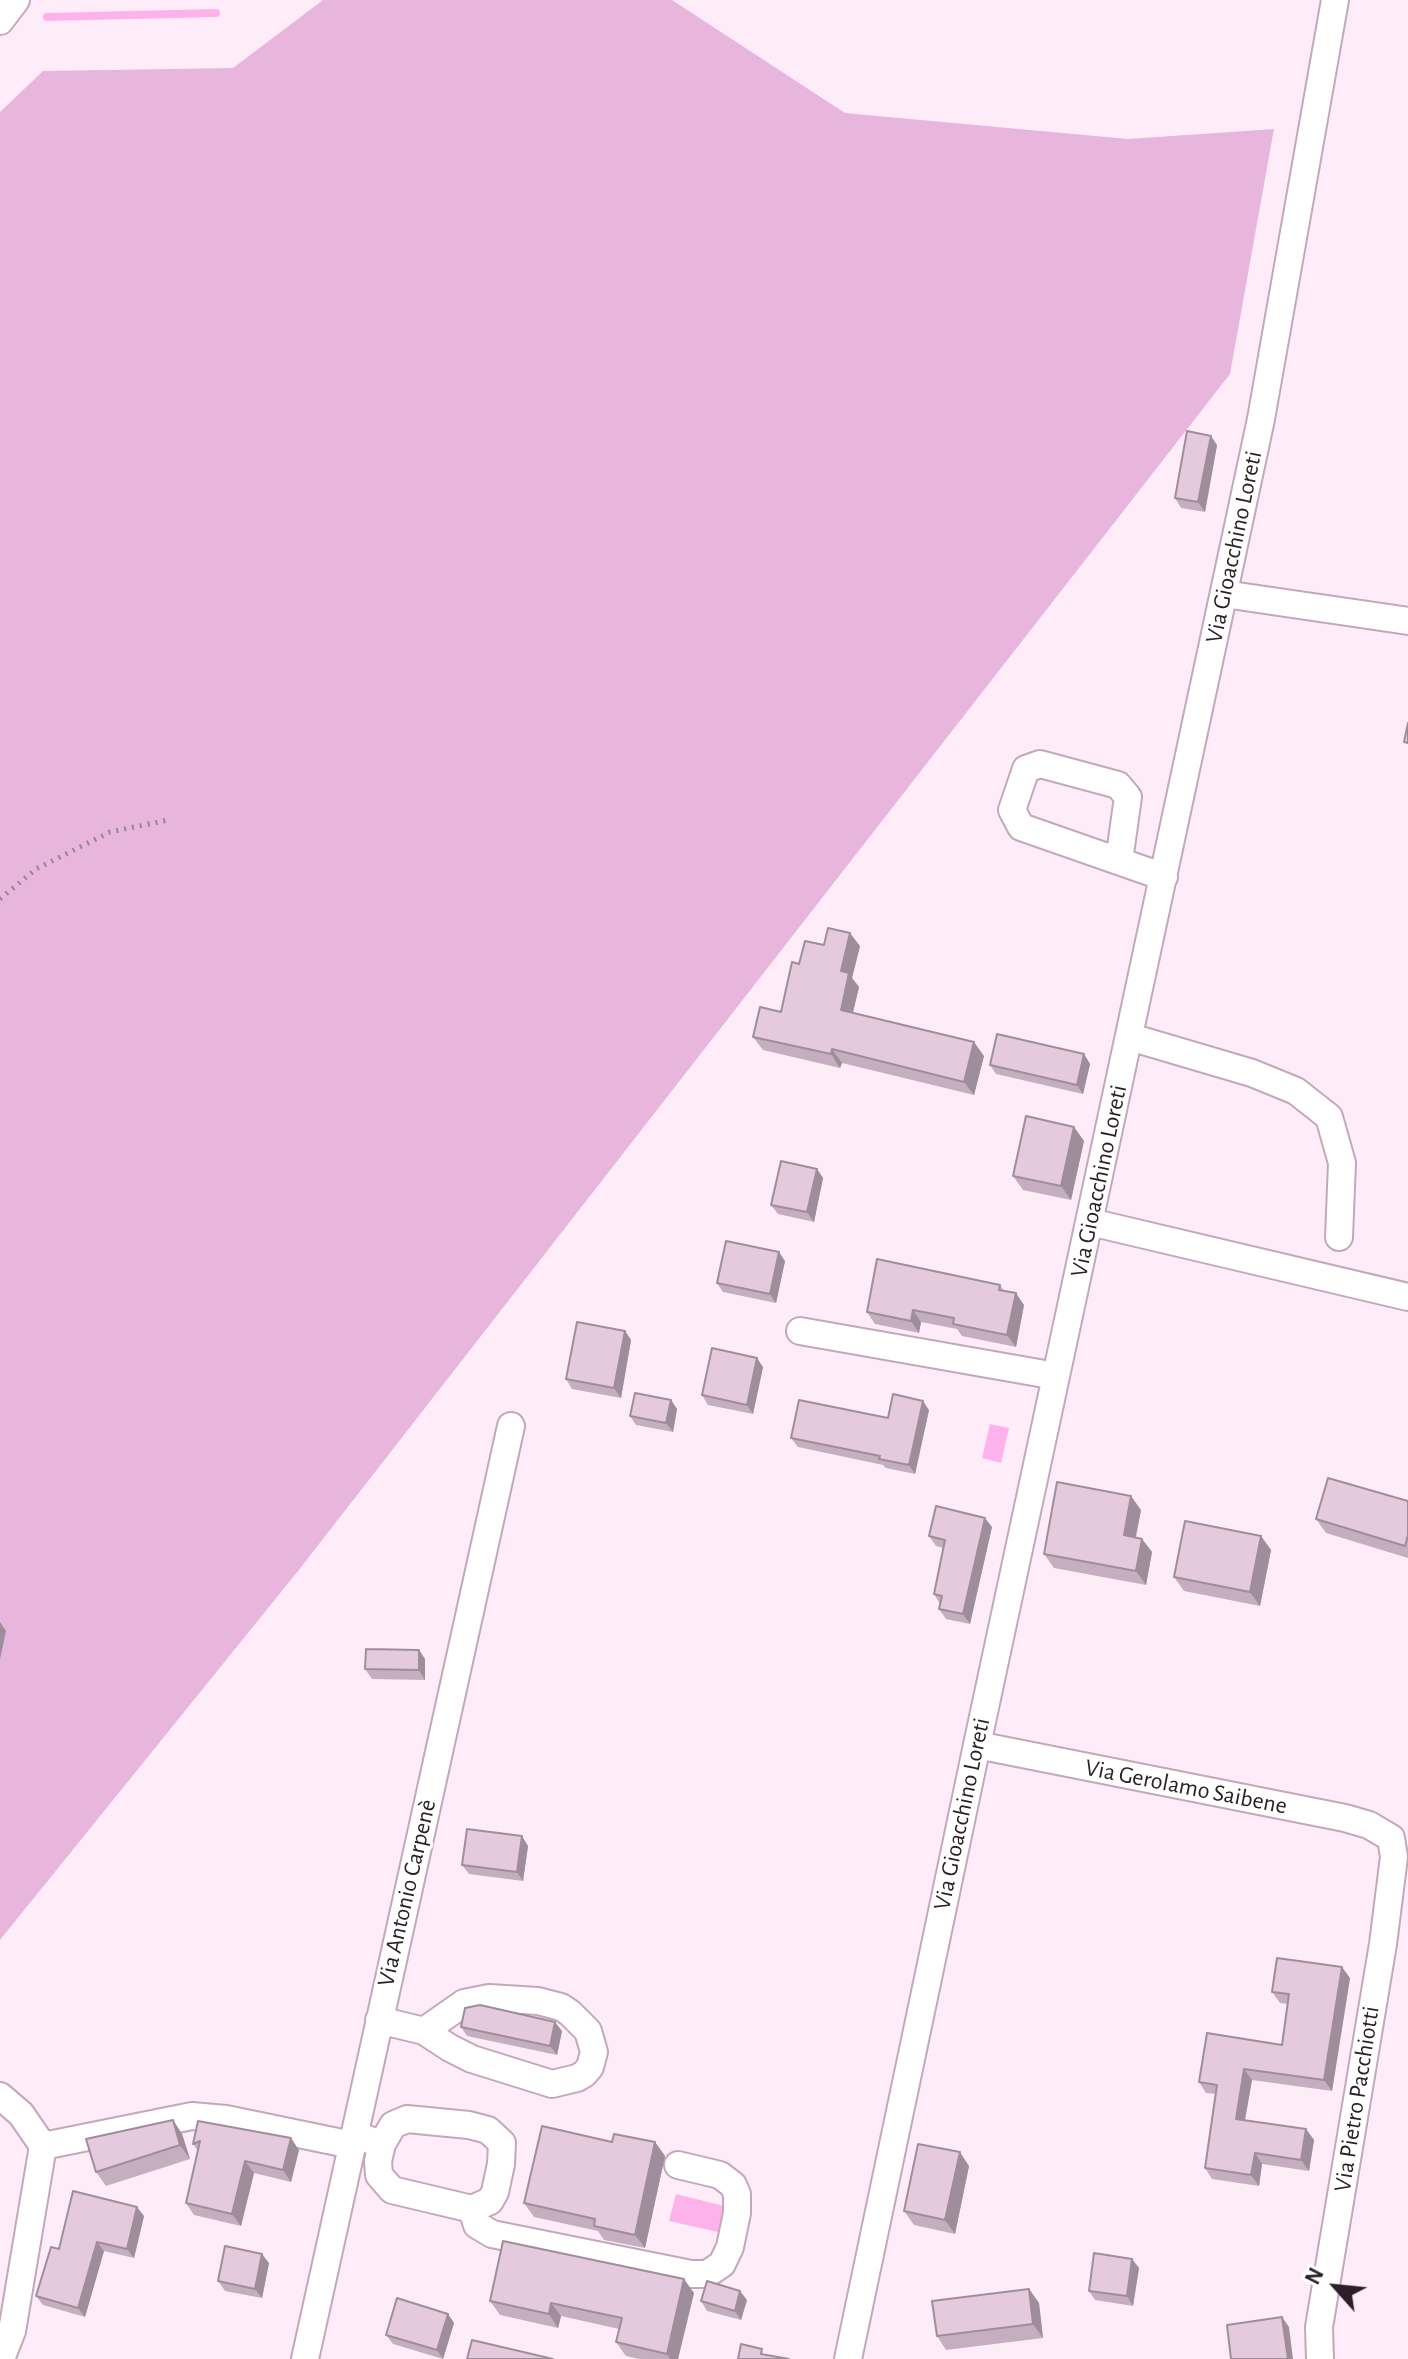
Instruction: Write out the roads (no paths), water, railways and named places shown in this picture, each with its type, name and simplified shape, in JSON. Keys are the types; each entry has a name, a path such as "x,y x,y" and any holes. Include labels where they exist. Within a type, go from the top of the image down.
{"street":[{"path":"0,21 16,0"},
{"name":"Via Gioacchino Loreti","path":"848,2359 1261,419 1335,0"},
{"path":"1224,594 1408,621"},
{"path":"1119,861 1128,797 1118,785 1040,764 1026,769 1012,810 1021,827 1164,877"},
{"path":"1130,1037 1252,1073 1296,1091 1329,1117 1342,1163 1339,1237"},
{"path":"1090,1222 1408,1297"},
{"path":"1382,1291 1408,1279"},
{"path":"800,1331 1056,1376"},
{"name":"Via Antonio Carpenè","path":"305,2359 511,1426"},
{"name":"Via Gerolamo Saibene","path":"977,1745 1345,1818 1369,1825 1391,1838"},
{"name":"Via Pietro Pacchiotti","path":"1320,2359 1319,2327 1383,1944 1394,1857 1391,1838"},
{"path":"379,2020 424,2031 472,2059 552,2084 584,2074 590,2067 594,2052 588,2031 570,2013 561,2007 538,2001 489,1998 464,2003 424,2031"},
{"path":"0,2096 21,2114 43,2146 12,2331 1,2359"},
{"path":"43,2146 192,2116 382,2144"},
{"path":"407,2119 469,2125 494,2132 502,2143 495,2192 490,2201 472,2209 400,2193 387,2186 378,2168 382,2144 393,2125 407,2119"},
{"path":"472,2209 477,2225 492,2234 691,2274 707,2274 722,2264 730,2247 737,2213 737,2194 733,2185 720,2175 678,2165"}],"waterway":[{"path":"47,17 216,13"}]}
